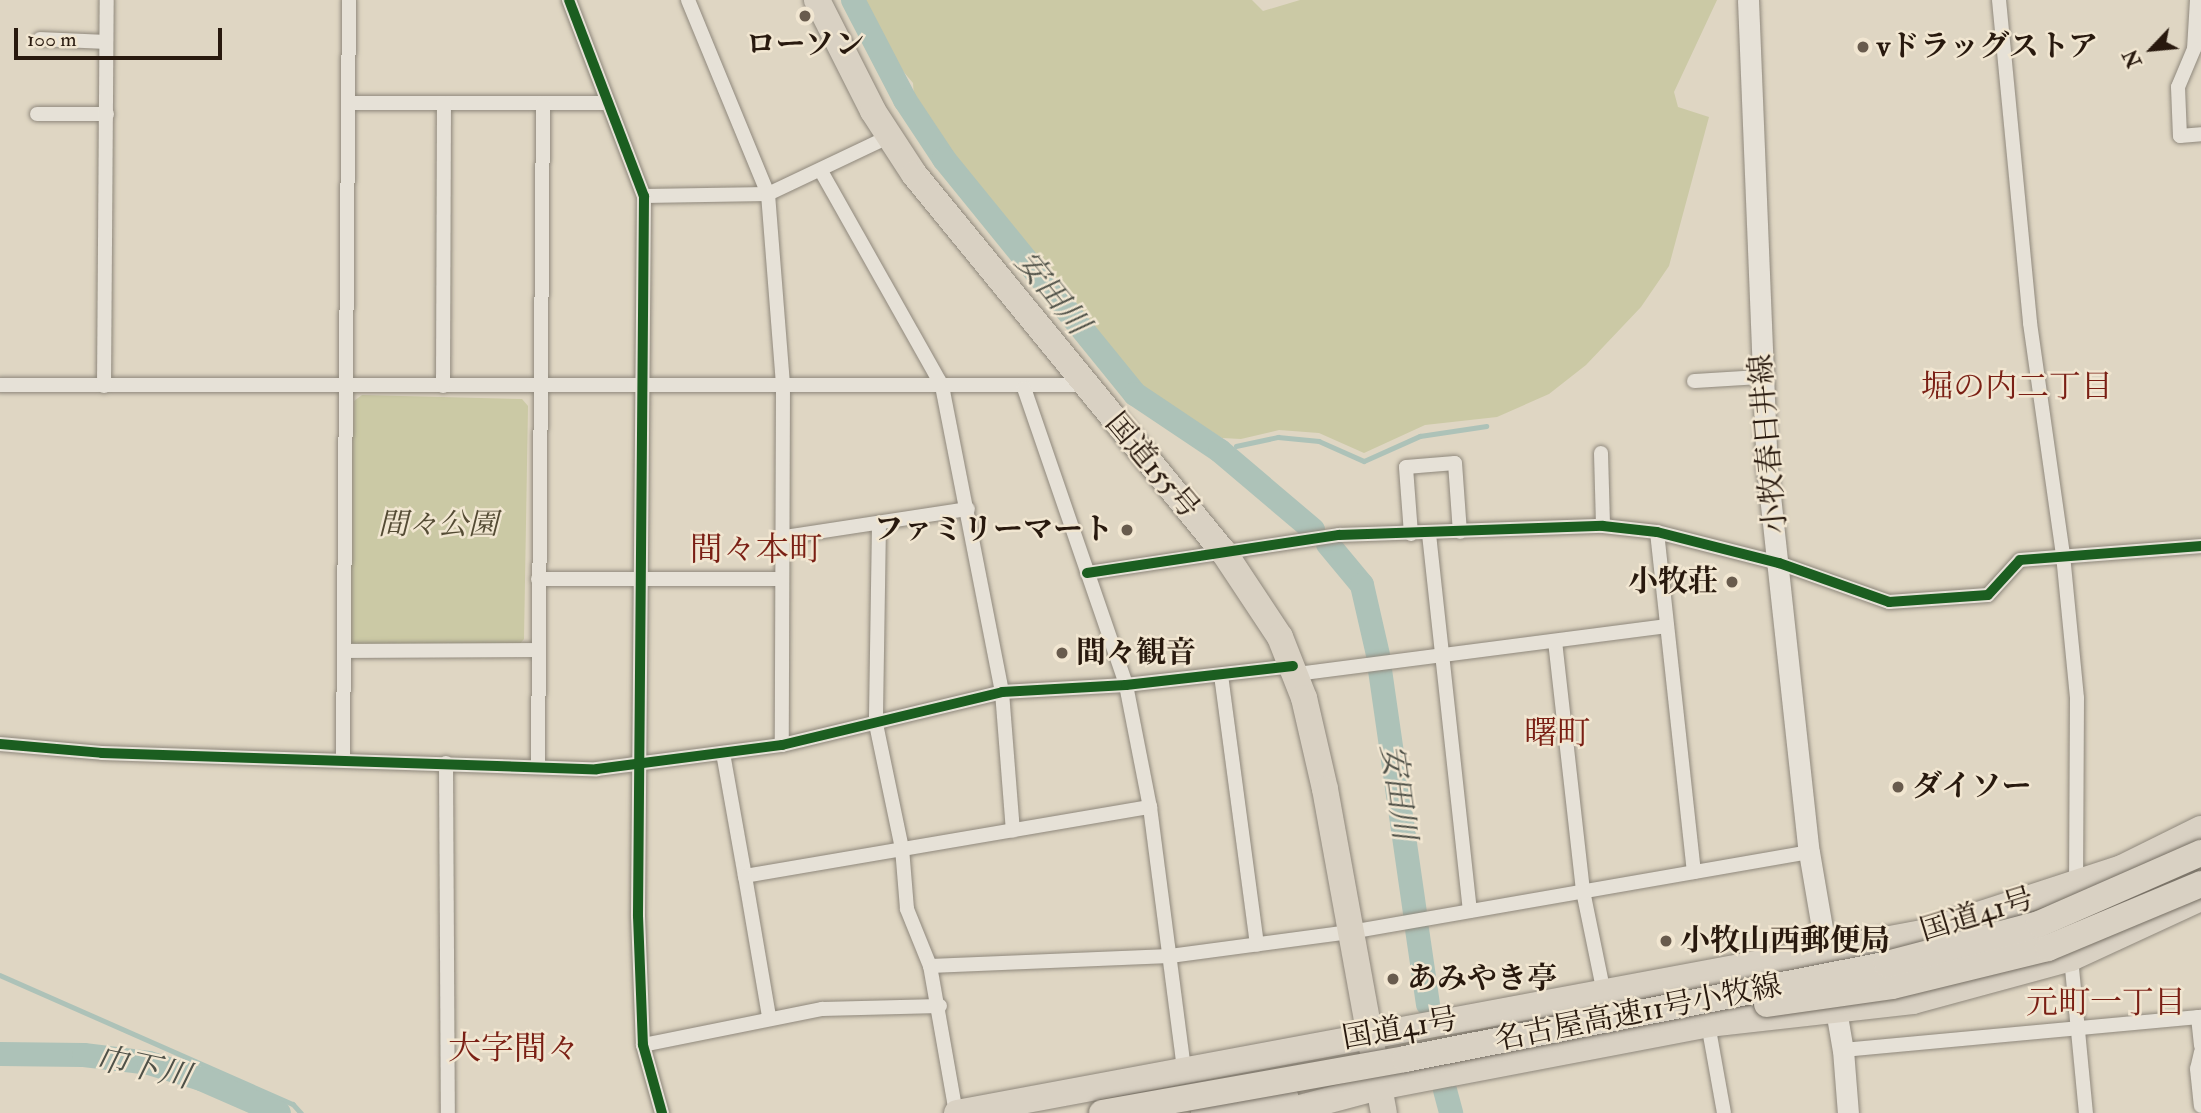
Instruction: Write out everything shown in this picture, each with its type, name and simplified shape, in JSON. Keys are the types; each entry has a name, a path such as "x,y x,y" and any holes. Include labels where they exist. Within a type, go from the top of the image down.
{"highway":[{"name":"国道155号","path":"817,0 888,137 1086,386 1282,608 1300,670 1324,711 1378,1034 1388,1085 1402,1113"},
{"name":"国道155号","path":"834,0 881,94 917,152 1230,550"},
{"name":"国道41号","path":"957,1113 1184,1068 1825,954 1923,933 2076,885 2201,829"},
{"name":"名古屋高速11号小牧線","path":"1101,1113 1391,1062 1926,955 2039,924 2201,853"},
{"path":"1762,1005 2027,944 2067,929 2201,864"},
{"name":"名古屋高速11号小牧線","path":"1283,1105 1762,1005 1892,986 2048,948 2201,884"},
{"name":"国道41号","path":"1283,1105 1708,1024 1913,1001 2071,958 2201,898"},
{"name":"国道155号","path":"1384,1113 1388,1085"},
{"path":"1204,1113 1283,1105"},
{"path":"1249,1113 1283,1105"}],"main road":[{"name":"小牧春日井線","path":"1748,0 1761,377 1809,852 1834,1010 1843,1050 1848,1113"}],"street":[{"path":"104,386 107,0"},
{"path":"343,758 349,0"},
{"path":"569,0 643,196 642,765 638,916 643,1045 662,1113"},
{"path":"688,0 768,194 783,386 782,745"},
{"path":"1999,0 2030,323 2063,555 2078,721 2076,885"},
{"path":"2197,0 2194,49 2178,87 2180,136 2201,134"},
{"path":"40,39 106,42"},
{"path":"348,103 608,103"},
{"path":"443,386 444,103"},
{"path":"538,765 543,103"},
{"path":"37,114 107,114"},
{"path":"643,196 768,194 888,137"},
{"path":"821,171 942,386 1002,692 1013,831"},
{"path":"1694,382 1761,377"},
{"path":"0,385 1086,386"},
{"path":"1024,388 1126,685 1150,807 1184,1068"},
{"path":"1601,453 1603,526"},
{"path":"1411,534 1406,467 1455,463 1461,532"},
{"path":"784,537 968,509"},
{"path":"879,524 876,724 902,848 907,909 930,967 940,1006 957,1113"},
{"path":"1087,573 1339,535 1603,526 1657,532 1779,563 1889,602 1989,595 2020,560 2201,546"},
{"path":"1657,532 1694,872"},
{"path":"1429,534 1470,911"},
{"path":"538,579 782,579"},
{"path":"0,744 102,753 343,758 597,769 782,745 1002,692 1126,685 1300,670 1666,626"},
{"path":"1555,641 1583,891 1604,993"},
{"path":"345,651 537,650"},
{"path":"1221,676 1257,945"},
{"path":"723,753 769,1017"},
{"path":"446,763 448,1113"},
{"path":"745,876 1150,807"},
{"path":"930,967 1170,956 1257,945 1359,931 1809,852"},
{"path":"2071,958 2086,1113"},
{"path":"643,1045 769,1017 821,1009 940,1006"},
{"path":"1843,1050 2200,1017 2201,1046"},
{"path":"1708,1024 1724,1113"},
{"path":"2201,1052 2197,1069 2201,1106"}],"green space":[{"path":"864,0 1252,0 1263,11 1300,0 1717,0 1674,92 1678,107 1709,117 1669,266 1641,307 1586,365 1549,394 1497,417 1425,425 1364,453 1319,433 1279,430 1241,439 1222,438 1139,385 1018,238 932,127 914,97 913,83 897,64"},
{"name":"間々公園","path":"362,395 522,399 528,406 524,639 519,645 356,645 346,639 354,401"}],"waterway":[{"name":"安田川","path":"853,0 905,100 944,159 1135,394 1220,451 1313,530"},
{"path":"1236,446 1278,437 1319,441 1364,461 1420,436 1486,426"},
{"name":"安田川","path":"1328,544 1362,585 1378,655"},
{"name":"安田川","path":"1380,670 1415,914"},
{"name":"安田川","path":"1417,929 1428,1004"},
{"path":"0,975 293,1104 301,1113"},
{"name":"巾下川","path":"0,1054 84,1055 149,1063 201,1079 279,1113"},
{"name":"安田川","path":"1445,1090 1451,1113"}],"cycle path":[{"path":"569,0 644,196 638,916 643,1045 662,1113"},
{"path":"1087,573 1339,535 1603,526 1657,532 1779,563 1889,602 1988,595 2020,560 2201,546"},
{"path":"0,744 102,753 597,769 782,745 1002,692 1126,685 1293,666"}],"place":[{"name":"ローソン","path":"805,16"},
{"name":"vドラッグストア","path":"1863,47"},
{"name":"ファミリーマート","path":"1127,530"},
{"name":"小牧荘","path":"1732,582"},
{"name":"間々観音","path":"1062,653"},
{"name":"ダイソー","path":"1898,787"},
{"name":"小牧山西郵便局","path":"1666,941"},
{"name":"あみやき亭","path":"1393,979"}],"district":[{"name":"堀の内二丁目","path":"2017,387"},
{"name":"間々本町","path":"756,550"},
{"name":"曙町","path":"1557,734"},
{"name":"元町一丁目","path":"2106,1003"},
{"name":"大字間々","path":"514,1049"}]}
